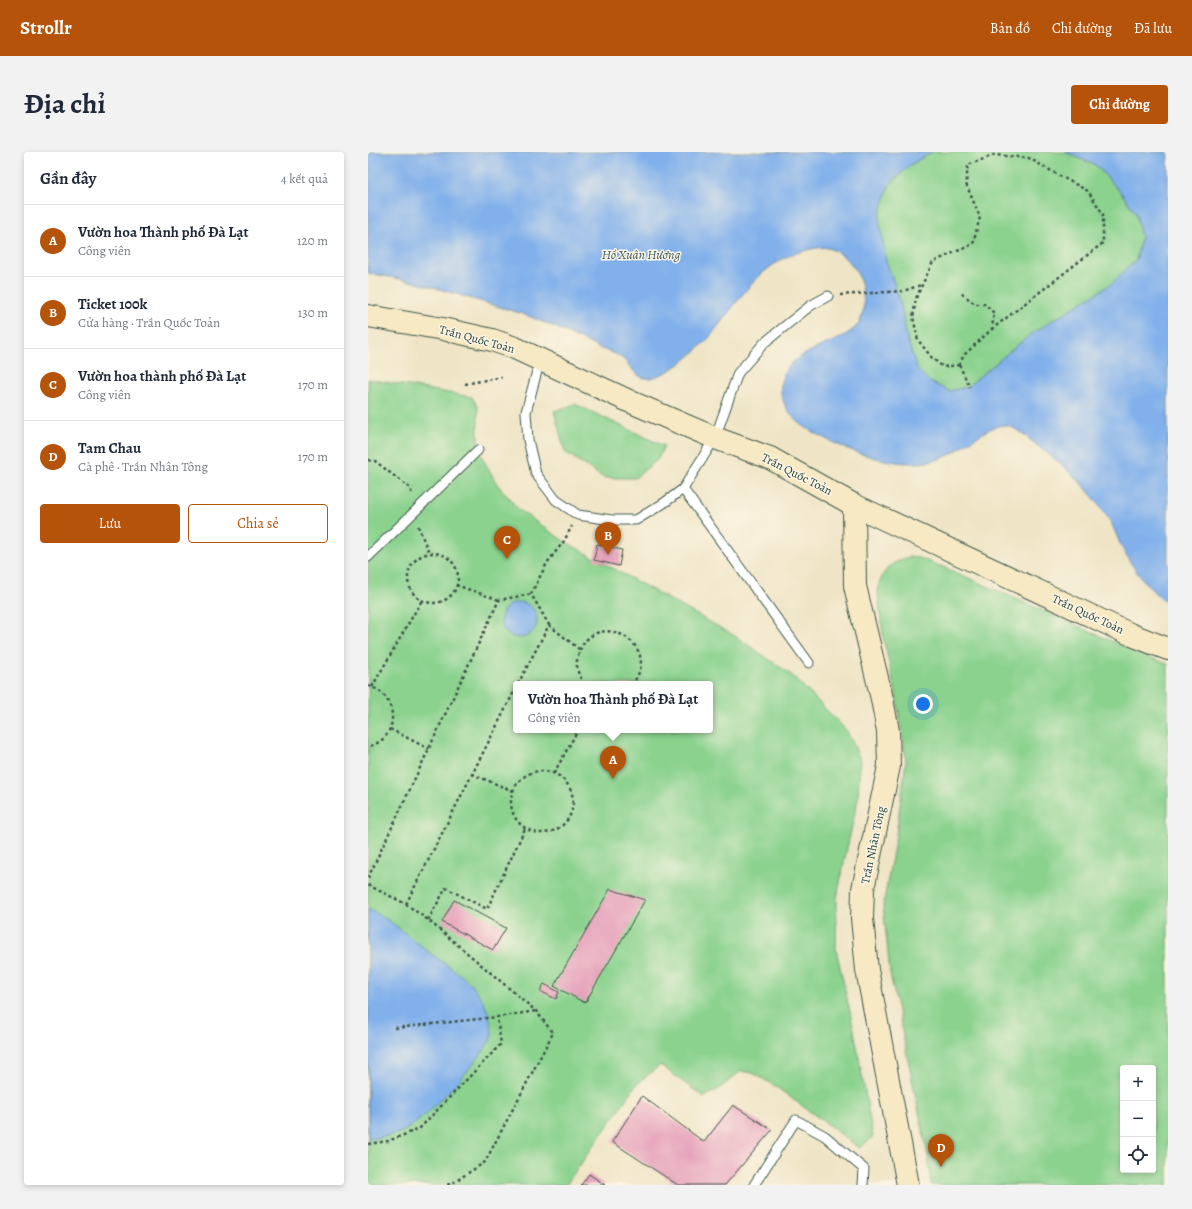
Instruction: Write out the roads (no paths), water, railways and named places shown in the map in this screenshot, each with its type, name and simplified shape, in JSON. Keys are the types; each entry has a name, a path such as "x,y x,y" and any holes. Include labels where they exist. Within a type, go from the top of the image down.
{"main road":[{"name":"Trần Quốc Toản","path":"368,316 443,329 492,340 515,348 631,402 715,438 770,458 854,505 1132,635 1168,649"},
{"name":"Trần Nhân Tông","path":"854,505 855,586 882,699 888,731 889,766 863,889 862,918 867,970 908,1185"}],"lane":[{"path":"540,360 526,412 528,440 536,474 556,500 578,515 612,520 636,520 664,503 683,489 715,438 738,373 764,343 810,306 828,296"},
{"path":"368,557 478,450"},
{"path":"683,489 809,663"},
{"path":"754,1185 796,1120 825,1136 864,1169 863,1185"}],"water":[{"name":"Hồ Xuân Hương","path":"368,152 932,152 910,165 889,185 879,217 886,261 900,300 907,339 917,369 930,382 949,391 967,387 1031,334 1111,284 1136,260 1141,237 1136,213 1122,194 1097,166 1065,152 1168,152 1168,604 1154,592 1136,571 1121,546 1110,521 1093,497 1059,462 1012,427 1001,426 985,431 947,456 931,461 914,463 896,462 859,453 826,439 811,431 796,420 785,405 781,393 781,381 786,371 802,356 851,331 859,323 863,313 863,296 858,275 848,261 836,251 822,247 816,248 792,254 779,261 767,269 757,279 737,301 705,342 682,363 663,374 645,378 636,374 622,358 617,355 531,317 425,285 368,273"},
{"path":"523,602 532,607 536,613 536,627 532,633 523,638 515,638 506,633 502,627 501,616 506,607 512,603"},
{"path":"368,909 377,913 393,924 457,972 472,986 479,994 489,1015 492,1036 490,1041 466,1073 421,1119 401,1132 385,1137 368,1139"}],"place":[{"name":"Ticket 100k","path":"608,555"},
{"name":"Vườn hoa thành phố Đà Lạt","path":"507,559"},
{"name":"Vườn hoa Thành phố Đà Lạt","path":"613,779"},
{"name":"Tam Chau","path":"941,1167"}]}
